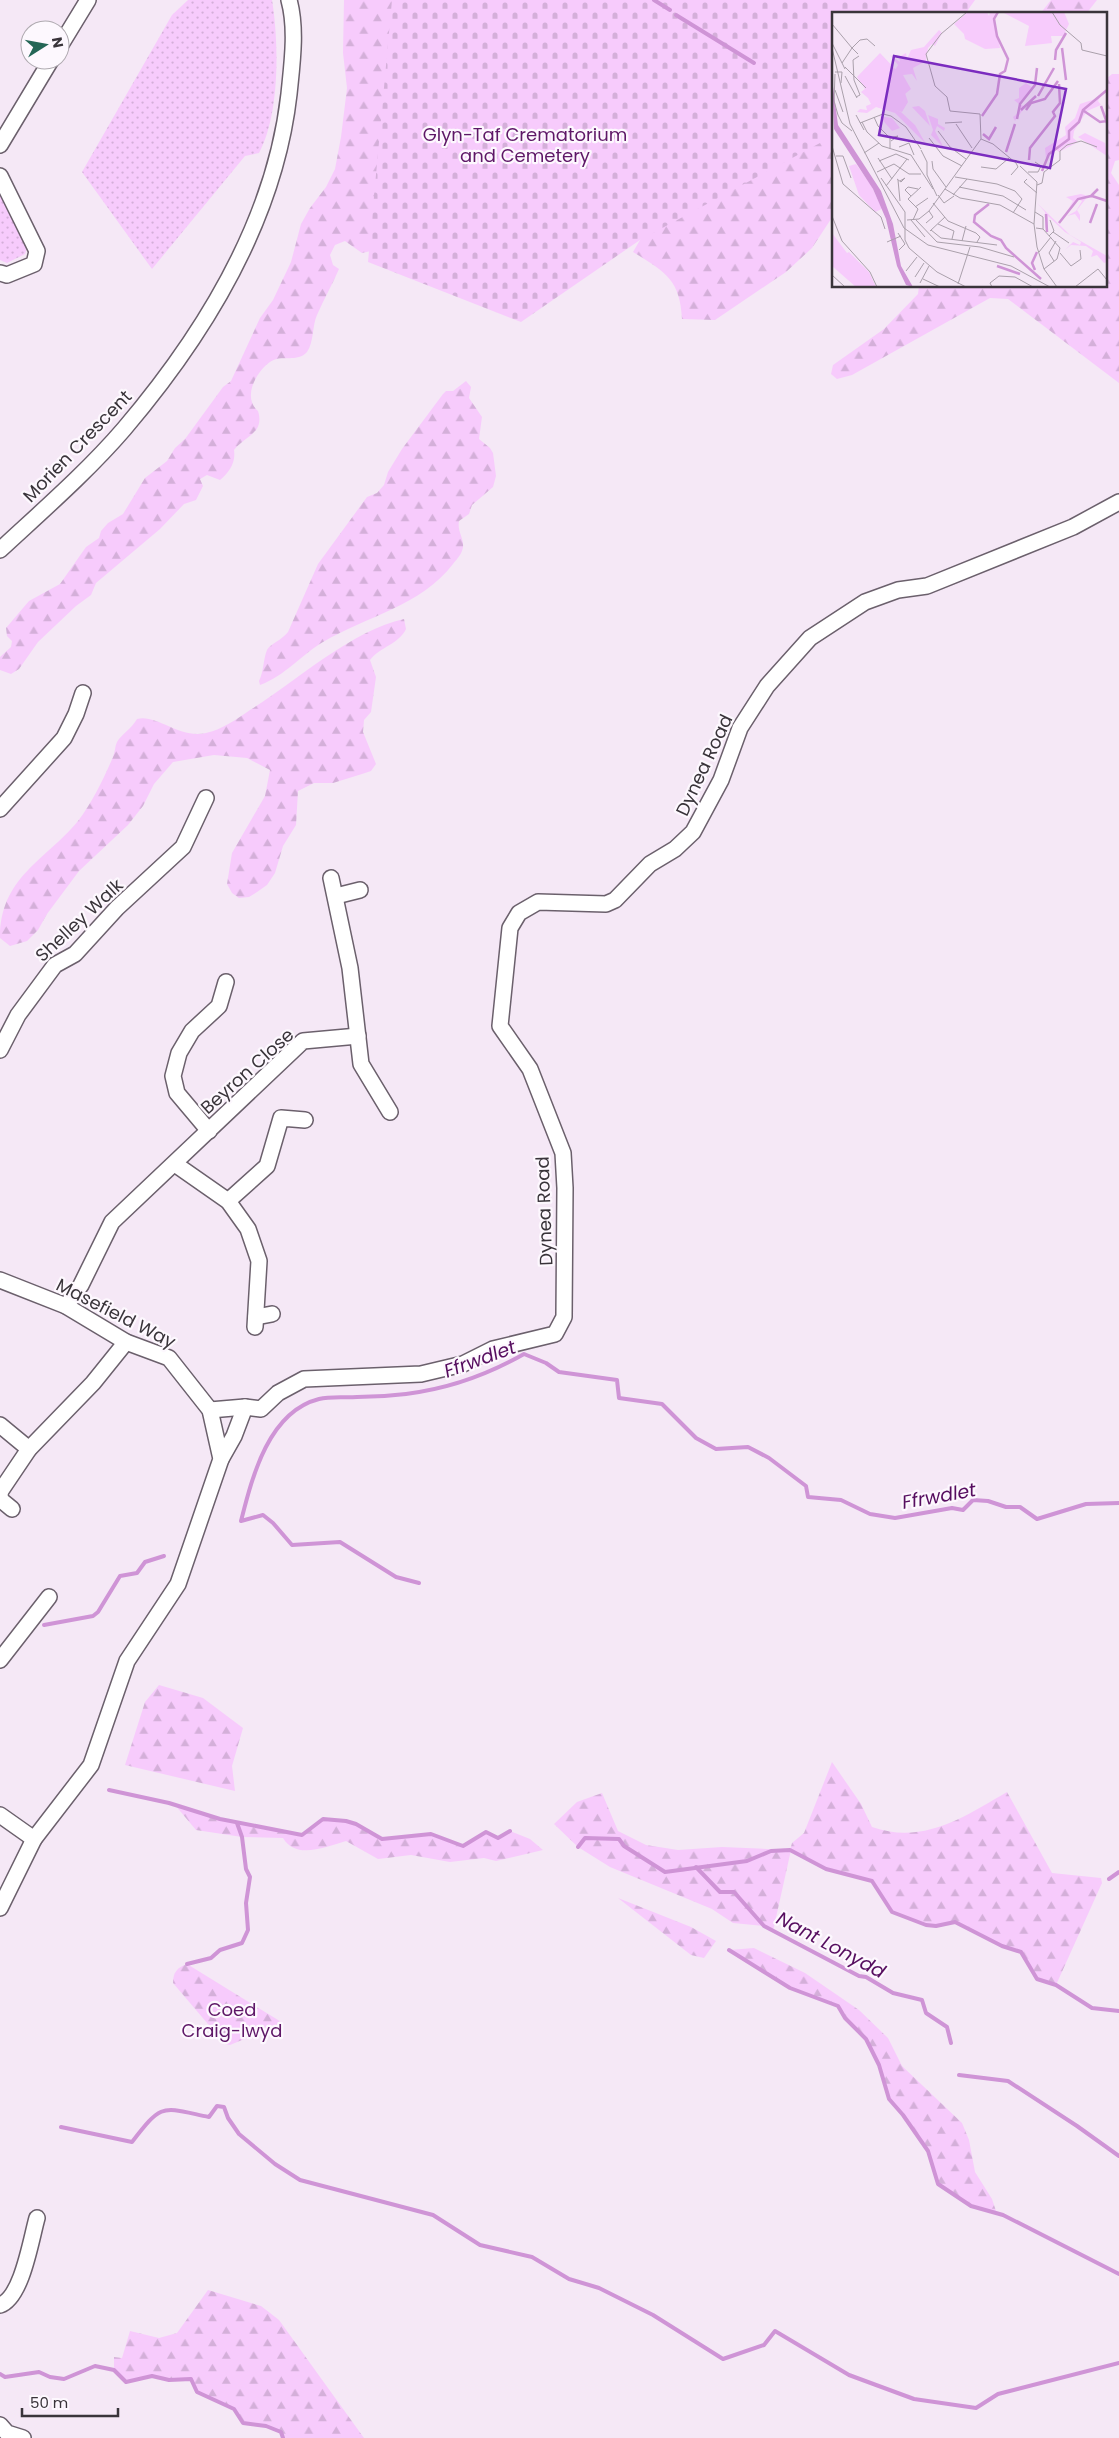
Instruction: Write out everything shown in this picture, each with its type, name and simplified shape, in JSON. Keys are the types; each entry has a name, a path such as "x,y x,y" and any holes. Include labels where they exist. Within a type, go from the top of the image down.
{"street":[{"path":"70,30 88,0"},
{"name":"Morien Crescent","path":"0,550 124,430 179,358 227,280 251,228 274,170 286,119 292,67 292,30 289,1"},
{"path":"0,144 45,70"},
{"path":"0,176 37,251 34,264 7,275 0,273"},
{"name":"Dynea Road","path":"210,1410 245,1407 261,1409 278,1393 304,1379 421,1374 463,1364 493,1349 555,1334 564,1317 565,1188 563,1153 530,1069 500,1026 510,928 519,913 538,902 606,904 615,900 650,864 675,849 693,832 721,780 740,728 767,686 810,638 865,602 898,590 927,586 1073,527 1119,502"},
{"path":"0,809 64,738 76,714 83,693"},
{"name":"Shelley Walk","path":"0,1050 18,1015 55,965 75,954 117,908 182,847 206,798"},
{"path":"331,878 350,968 361,1064 390,1112"},
{"path":"336,896 360,890"},
{"path":"209,1131 177,1093 173,1076 179,1053 192,1031 219,1006 226,982"},
{"name":"Beyron Close","path":"66,1306 81,1285 112,1222 303,1041 358,1036"},
{"path":"228,1201 267,1166 281,1118 305,1120"},
{"path":"174,1164 228,1201 248,1229 259,1262 255,1322 272,1314"},
{"name":"Masefield Way","path":"0,1280 66,1306 126,1342 169,1358 210,1410 221,1459"},
{"path":"12,1509 1,1500 0,1494 29,1450 93,1383 126,1342"},
{"path":"0,1908 34,1839 91,1765 127,1661 178,1584 221,1459 234,1436 245,1407"},
{"path":"0,1425 29,1450"},
{"path":"0,1660 49,1597"},
{"path":"0,1815 34,1839"},
{"path":"0,2305 6,2303 17,2290 37,2218"},
{"path":"0,2425 7,2433 23,2438"}],"green space":[{"path":"188,0 272,0 276,36 274,99 266,137 259,153 245,156 152,269 82,172 172,15"},
{"path":"344,0 425,0 371,251 362,253 345,241 335,245 330,255 333,265 339,269 317,315 309,348 307,352 299,357 270,362 256,378 251,392 251,399 258,411 259,424 253,433 234,450 233,463 226,474 220,480 207,475 200,479 203,486 196,500 184,504 160,529 96,583 91,595 76,606 38,642 19,669 11,674 0,670 0,657 11,647 12,641 7,636 6,628 29,601 60,584 86,547 99,538 101,531 108,523 123,514 145,478 167,461 175,448 185,439 223,387 231,381 260,318 273,300 291,262 301,224 310,208 326,187 335,169 347,88 343,53"},
{"name":"Glyn-Taf Crematorium and Cemetery","path":"392,0 975,0 966,12 832,12 832,137 640,240 521,322 368,262"},
{"path":"1051,0 1097,0 1088,12 1042,12"},
{"path":"832,40 832,218 812,248 786,272 715,320 682,319 678,294 669,278 654,265 633,252 640,240"},
{"path":"1112,74 1119,74 1119,160 1115,161 1111,173 1119,185 1119,383 1008,299 990,298 852,375 837,379 831,374 833,365 884,329 918,294 919,288 1106,288 1106,79"},
{"path":"0,188 28,244 25,254 7,263 0,260"},
{"path":"466,381 471,387 469,398 482,417 479,439 493,453 496,476 493,487 472,505 469,514 459,521 463,544 459,556 440,578 425,590 393,609 323,642 285,671 260,685 259,681 267,650 288,632 318,564 367,497 377,493 384,485 388,472 402,449 443,394 446,391 453,391"},
{"path":"404,619 406,629 403,634 370,660 376,677 371,712 364,720 363,732 376,764 371,771 333,783 314,783 298,791 296,825 283,846 275,873 267,885 249,897 239,898 232,893 227,884 232,853 265,796 270,770 247,758 214,755 173,762 154,784 143,806 128,825 79,871 47,914 38,930 27,941 10,946 0,938 2,917 16,885 78,821 106,773 117,742 137,719 145,718 187,733 206,733 217,729 240,717 344,645 384,625"},
{"path":"159,1685 203,1698 243,1728 232,1766 235,1791 125,1765 145,1702"},
{"path":"832,1762 861,1804 872,1827 891,1832 909,1833 942,1826 975,1811 1007,1792 1052,1873 1101,1878 1102,1883 1056,1985 1037,1979 1021,1952 1002,1946 955,1922 936,1926 926,1925 892,1912 872,1881 826,1869 791,1850 773,1931 764,1926 733,1923 712,1909 610,1867 578,1847 554,1824 577,1802 602,1793 618,1831 646,1845 678,1850 722,1847 790,1850 792,1843 804,1833"},
{"path":"175,1805 220,1819 302,1835 323,1819 356,1824 382,1839 431,1834 463,1846 486,1832 498,1838 510,1831 530,1839 543,1850 496,1861 484,1858 450,1862 411,1855 378,1859 346,1841 312,1850 303,1850 295,1849 283,1838 242,1837 196,1830"},
{"path":"618,1898 691,1927 716,1941 704,1958 691,1955"},
{"path":"754,1948 805,1973 859,2010 888,2038 902,2066 962,2123 969,2140 975,2172 992,2199 997,2214 971,2206 938,2184 928,2151 903,2115 889,2099 879,2065 866,2039 845,2018 838,2006 790,1988 729,1950"},
{"name":"Coed Craig-lwyd","path":"187,1964 283,2023 230,2045 225,2044 173,1983 176,1971"},
{"path":"208,2290 261,2306 279,2320 364,2438 283,2438 281,2432 266,2426 243,2423 234,2409 197,2392 191,2379 169,2380 152,2376 126,2382 114,2370 114,2357 122,2358 130,2331 159,2338 177,2333"}],"waterway":[{"path":"654,0 670,10"},
{"path":"676,15 754,63"},
{"name":"Ffrwdlet","path":"419,1583 396,1577 340,1542 292,1545 273,1523 263,1515 241,1521 257,1467 265,1449 275,1432 287,1418 301,1406 319,1399 421,1392 467,1380 497,1368 524,1354 546,1363 559,1372 617,1380 619,1398 662,1404 696,1438 716,1449 748,1447 769,1458 806,1486 808,1497 841,1500 870,1514 895,1518 952,1508 963,1510 973,1500 988,1501 1006,1507 1020,1507 1037,1519 1086,1504 1119,1503"},
{"name":"Ffrwdlet","path":"44,1625 93,1616 98,1612 120,1576 137,1573 145,1562 164,1556"},
{"path":"109,1790 169,1803 220,1819 302,1835 323,1819 356,1824 382,1839 431,1834 463,1846 486,1832 498,1838 510,1831"},
{"path":"187,1964 211,1958 220,1950 242,1943 248,1930 246,1903 250,1877 246,1869 242,1837 237,1823"},
{"path":"578,1847 585,1838 619,1839 624,1846 665,1872 747,1861 771,1851 790,1850 826,1869 872,1881 892,1912 926,1925 936,1926 955,1922 1002,1946 1021,1952 1037,1979 1056,1985 1092,2008 1119,2011"},
{"name":"Nant Lonydd","path":"696,1867 720,1892 734,1892 764,1926 859,1976 866,1977 893,1993 922,2000 926,2013 947,2027 951,2043"},
{"path":"1109,1879 1119,1872"},
{"path":"729,1950 790,1988 838,2006 845,2018 866,2039 879,2065 889,2099 903,2115 928,2151 938,2184 971,2206 1003,2215 1119,2274"},
{"path":"959,2075 1008,2081 1119,2156"},
{"path":"61,2127 132,2142 150,2120 164,2111 181,2111 209,2117 217,2106 224,2107 228,2118 239,2134 275,2164 300,2180 433,2215 480,2245 532,2257 569,2279 599,2288 653,2315 723,2359 764,2345 775,2331 849,2375 914,2399 976,2408 998,2394 1119,2363"},
{"path":"0,2374 5,2377 39,2372 50,2377 64,2379 95,2366 114,2370 126,2382 152,2376 169,2380 191,2379 197,2392 234,2409 243,2423 266,2426 281,2432 283,2438"}]}
